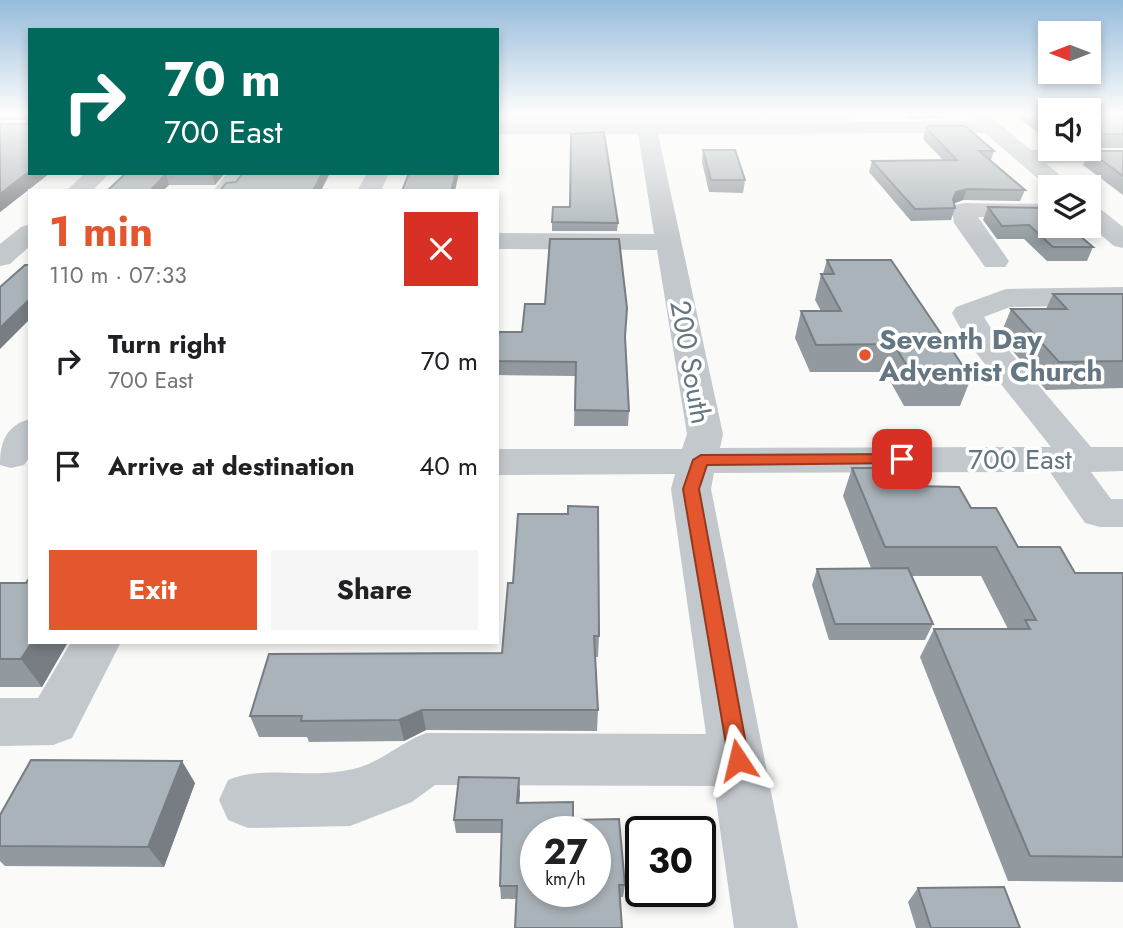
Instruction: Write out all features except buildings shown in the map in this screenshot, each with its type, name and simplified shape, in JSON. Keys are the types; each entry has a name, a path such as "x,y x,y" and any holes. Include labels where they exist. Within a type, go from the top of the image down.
{"street":[{"name":"200 South","path":"653,156 705,434 701,460 691,489 766,928"},
{"path":"1025,157 1093,156"},
{"path":"1025,157 1047,175"},
{"path":"80,189 97,175"},
{"path":"227,189 237,175"},
{"path":"995,261 967,223 964,210 1038,211"},
{"path":"1101,211 1123,211"},
{"path":"1101,221 1123,240"},
{"path":"499,249 670,242"},
{"path":"1123,296 1006,298 976,307 967,313 979,337 1071,459 1100,513 1123,513"},
{"name":"700 East","path":"499,462 1123,459"},
{"path":"0,722 53,721 96,644"},
{"path":"248,800 349,798 392,783 426,759 738,760"}],"place":[{"name":"Seventh Day Adventist Church","path":"865,355"}],"route":[{"path":"738,760 691,489 701,460 902,459"}]}
